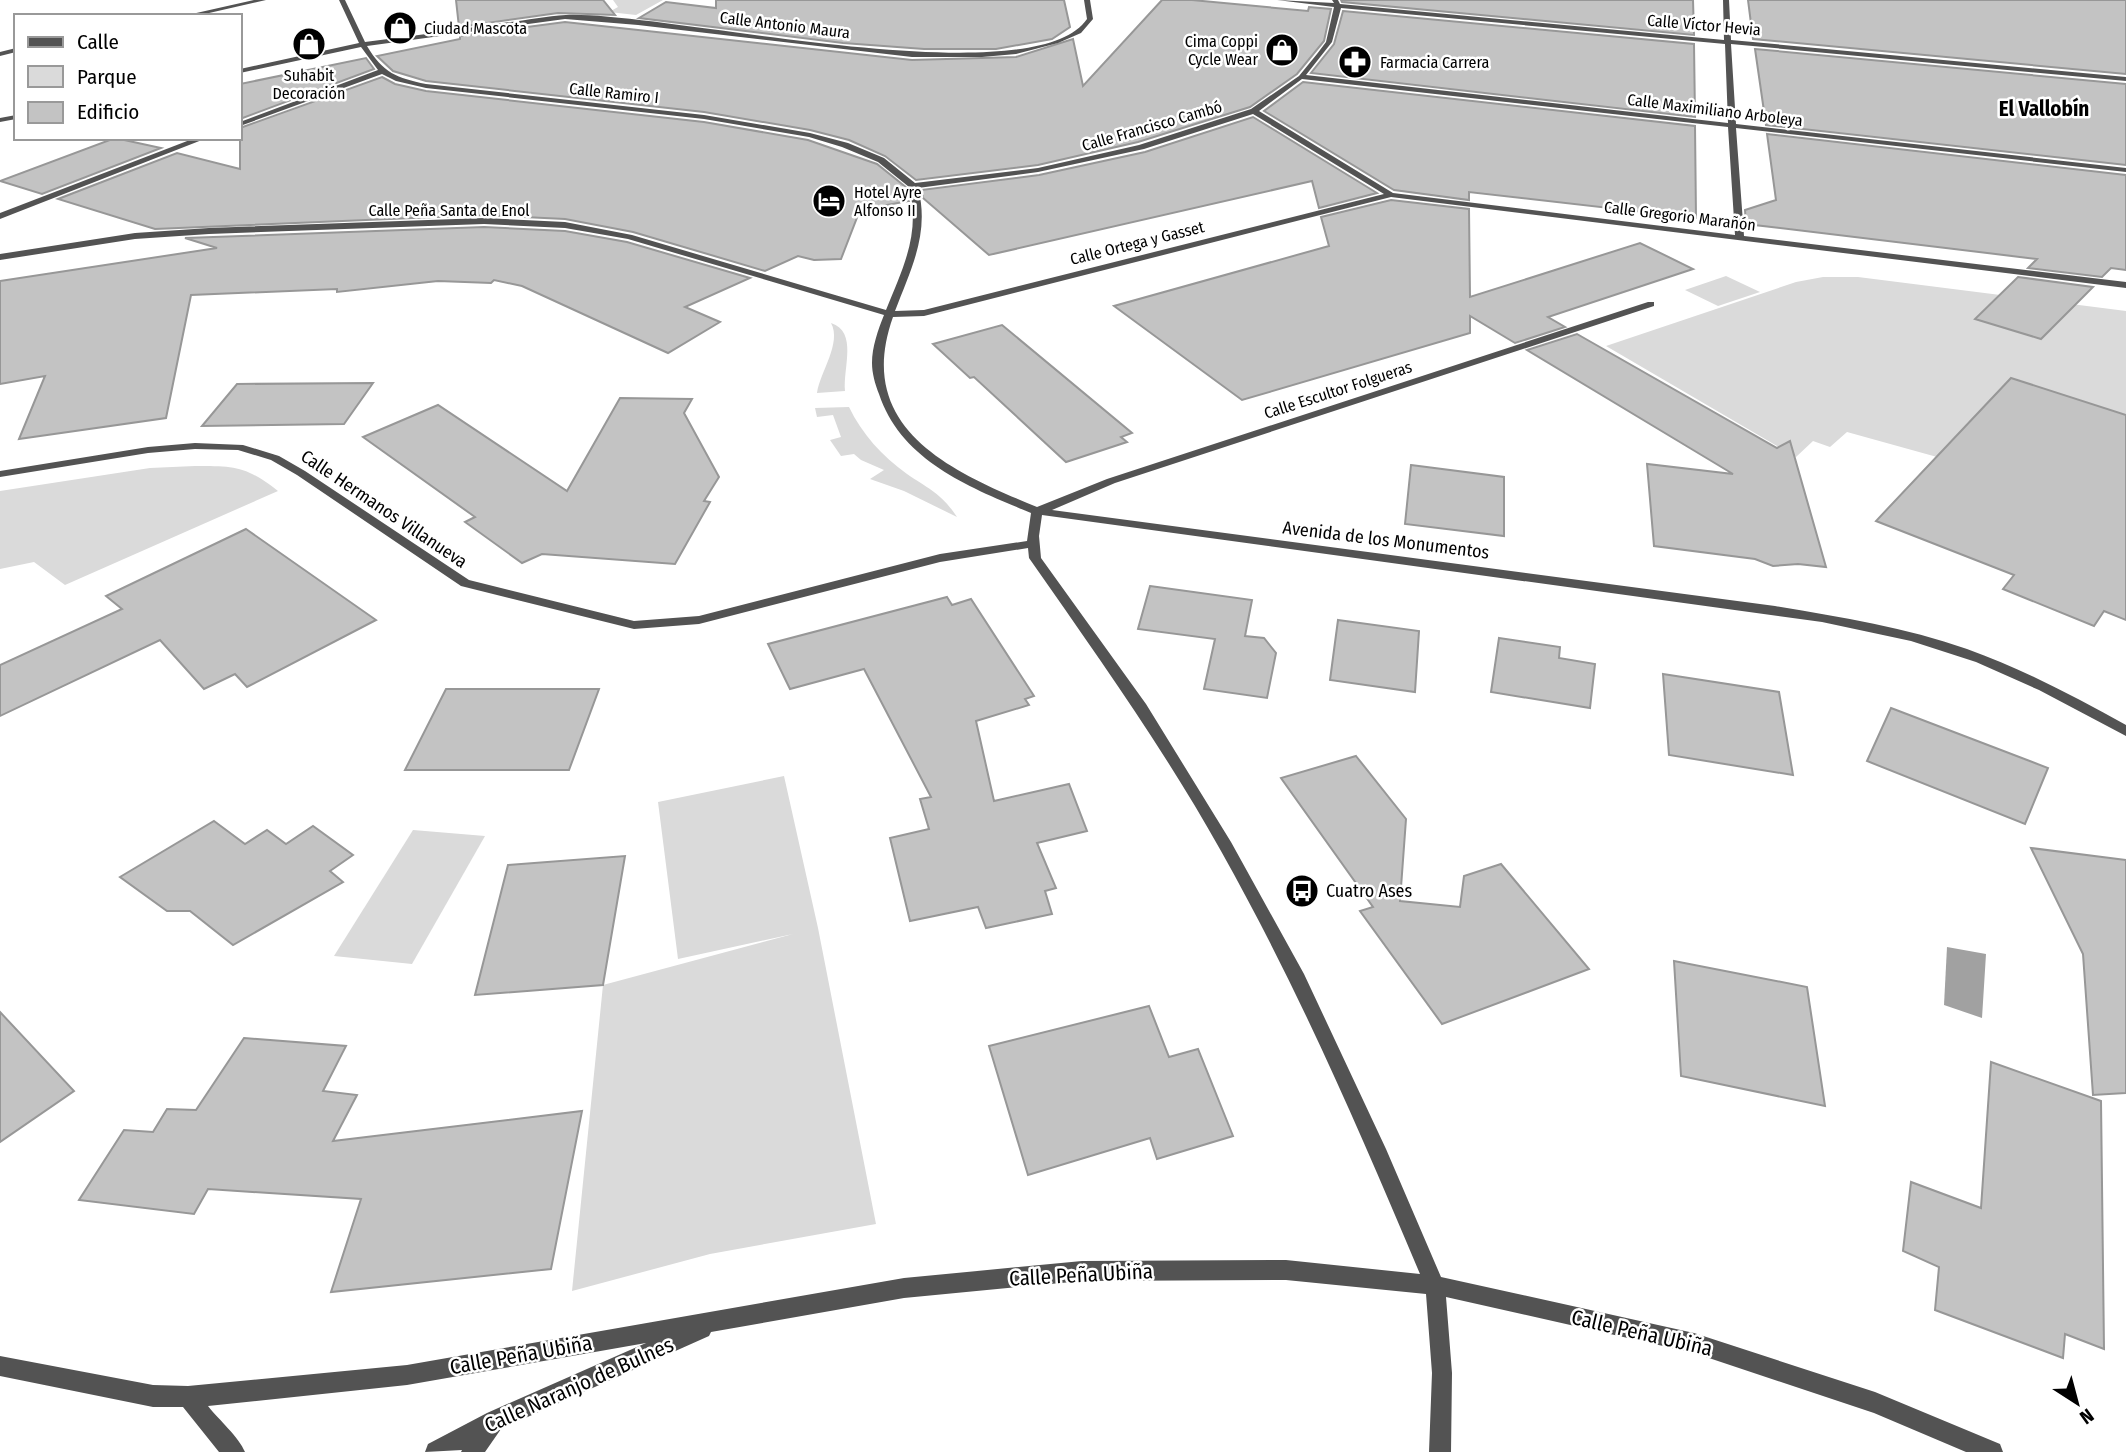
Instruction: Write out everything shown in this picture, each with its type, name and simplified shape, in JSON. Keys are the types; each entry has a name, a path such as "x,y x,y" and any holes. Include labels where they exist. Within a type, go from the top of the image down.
{"street":[{"path":"196,14 264,0"},
{"path":"242,123 382,71 342,0"},
{"name":"Calle Antonio Maura","path":"365,44 576,17 877,50 935,55 988,55 1042,46 1076,33 1090,19 1087,0"},
{"name":"Calle Víctor Hevia","path":"1280,0 1336,3 2126,79"},
{"path":"1726,0 1740,239"},
{"name":"Calle Francisco Cambó","path":"913,186 1038,170 1141,146 1254,111 1301,77 1329,42 1336,3"},
{"path":"242,71 365,44"},
{"name":"Calle Ramiro I","path":"382,71 402,81 426,86 704,117 810,135 845,145 881,160 913,186"},
{"name":"Calle Maximiliano Arboleya","path":"1301,77 2126,170"},
{"name":"Calle Gregorio Marañón","path":"1254,111 1391,195 2126,285"},
{"path":"0,216 198,140"},
{"name":"Avenida de los Monumentos","path":"913,186 919,205 920,225 910,264 889,314 876,362 884,402 900,430 925,455 989,492 1037,511 1419,561 1867,626 1959,652 2049,689 2126,731"},
{"name":"Calle Ortega y Gasset","path":"889,314 941,309 1391,195"},
{"name":"Calle Peña Santa de Enol","path":"0,257 135,236 209,231 484,221 565,225 629,237 889,314"},
{"name":"Calle Escultor Folgueras","path":"1037,511 1111,481 1651,304"},
{"name":"Calle Hermanos Villanueva","path":"0,474 148,450 195,446 239,447 275,458 301,472 464,583 634,625 699,620 940,558 1034,544"},
{"path":"1037,511 1035,558 1141,706 1226,846 1296,974 1377,1149 1435,1285 1442,1373 1440,1452"},
{"name":"Calle Peña Ubiña","path":"0,1366 153,1396 188,1397 407,1375 904,1288 1082,1271 1286,1270 1435,1285 1694,1343 1875,1403 1993,1452"},
{"name":"Calle Naranjo de Bulnes","path":"436,1452 495,1421 723,1320"},
{"path":"188,1397 216,1434 234,1452"},
{"path":"472,1452 495,1421"}],"green space":[{"path":"613,0 663,0 636,15 609,12 618,7"},
{"path":"1726,276 1760,292 1718,306 1685,290"},
{"path":"1823,277 1858,277 2126,311 2126,422 2108,409 2011,378 1937,457 1847,432 1830,447 1813,441 1796,457 1606,346 1796,282"},
{"path":"831,323 839,328 847,342 845,391 817,393 834,339"},
{"path":"849,407 866,435 881,452 940,497 957,517 904,491 870,479 884,470 854,454 841,456 830,440 841,437 833,415 817,417 815,408"},
{"path":"195,466 240,469 278,491 65,585 34,562 0,569 0,491 150,468"},
{"path":"784,776 818,928 876,1224 710,1254 572,1291 603,985 793,934 678,959 658,802"},
{"path":"413,830 485,836 412,964 334,956"}],"shaded area":[{"path":"1947,947 1986,954 1982,1018 1944,1005"}],"building":[{"path":"456,0 603,0 615,15 558,13 459,27"},
{"path":"716,0 1064,0 1070,27 1052,39 996,49 924,49 843,43 639,18 666,2 716,8"},
{"path":"1162,0 1192,0 1308,11 1309,7 1331,9 1324,41 1297,74 1250,107 1138,142 1038,165 916,180 885,156 849,140 810,130 704,112 426,81 393,71 377,56 460,39 460,36 565,22 912,60 1016,57 1073,39 1083,86"},
{"path":"1341,0 1693,0 1694,35 1342,2"},
{"path":"1748,0 2126,0 2126,74 1753,39"},
{"path":"1343,11 1694,44 1695,117 1311,73 1334,44"},
{"path":"1755,49 2126,84 2126,165 1766,125"},
{"path":"366,58 374,69 242,118 242,84"},
{"path":"382,77 395,84 426,91 704,122 808,140 877,164 907,188 909,201 860,210 841,259 814,260 798,256 765,271 633,232 565,219 484,215 155,229 58,199 177,153 240,169 242,127"},
{"path":"1303,82 1695,126 1696,218 1469,192 1469,200 1394,190 1264,111"},
{"path":"1253,117 1377,193 1319,208 1312,181 989,255 923,198 921,190 1039,175 1145,152"},
{"path":"1767,134 2126,175 2126,270 2111,268 2102,277 2028,268 2037,259 1746,224 1745,210 1776,200"},
{"path":"110,140 124,140 161,148 42,194 0,181"},
{"path":"1391,200 1469,209 1470,297 1640,243 1693,269 1548,317 1565,327 1515,343 1470,316 1470,333 1242,400 1114,306 1329,246 1321,217"},
{"path":"484,227 565,231 627,242 750,278 685,307 720,322 668,353 522,286 494,280 491,283 438,281 337,292 337,289 191,295 166,418 19,439 45,376 0,384 0,281 217,248 185,238"},
{"path":"2018,277 2093,287 2041,339 1975,319"},
{"path":"1002,325 1132,433 1121,437 1127,442 1066,462 974,377 970,378 933,344"},
{"path":"1577,334 1777,448 1790,441 1826,567 1798,564 1773,566 1755,559 1654,546 1647,464 1733,474 1527,350"},
{"path":"2011,378 2126,415 2126,620 2104,611 2094,626 2003,589 2014,575 1876,521"},
{"path":"373,383 344,424 202,426 237,384"},
{"path":"620,398 692,399 684,413 719,477 704,501 710,502 675,564 542,554 522,563 465,522 475,517 363,437 438,405 567,491"},
{"path":"1411,465 1504,477 1504,536 1405,524"},
{"path":"246,529 376,620 247,687 235,674 204,689 160,640 0,716 0,665 122,609 106,596"},
{"path":"1150,586 1252,600 1245,636 1264,638 1276,653 1267,698 1204,689 1215,639 1138,629"},
{"path":"947,597 952,605 971,599 1034,696 1025,699 1029,705 976,721 994,801 1069,784 1087,831 1037,843 1056,888 1045,891 1052,914 986,928 978,907 910,921 890,838 929,829 920,799 931,797 864,669 790,689 768,644"},
{"path":"1338,620 1419,631 1415,692 1330,680"},
{"path":"1499,638 1560,647 1559,658 1595,664 1590,708 1491,692"},
{"path":"1663,674 1779,692 1793,775 1669,755"},
{"path":"446,689 599,689 569,770 405,770"},
{"path":"1891,708 2048,768 2025,824 1867,761"},
{"path":"1356,756 1406,819 1400,901 1460,907 1464,876 1501,864 1589,969 1442,1024 1360,911 1373,907 1281,778"},
{"path":"214,821 245,844 267,830 286,844 313,826 353,855 330,871 343,882 233,945 190,911 167,911 120,877"},
{"path":"2031,848 2126,860 2126,1093 2093,1095 2083,954"},
{"path":"625,856 603,985 475,995 508,865"},
{"path":"1674,961 1807,987 1825,1106 1681,1076"},
{"path":"1149,1006 1169,1057 1198,1049 1233,1136 1157,1159 1150,1138 1028,1175 989,1046"},
{"path":"0,1012 74,1091 0,1142"},
{"path":"244,1038 346,1046 323,1091 357,1095 333,1141 582,1111 551,1269 331,1292 361,1199 208,1189 194,1214 79,1200 124,1130 153,1132 167,1109 196,1110"},
{"path":"1991,1062 2101,1101 2104,1349 2065,1334 2063,1358 1935,1310 1939,1267 1903,1251 1911,1182 1981,1208"}],"place":[{"name":"Ciudad Mascota","path":"400,28"},
{"name":"Suhabit Decoración","path":"309,44"},
{"name":"Cima Coppi Cycle Wear","path":"1282,50"},
{"name":"Farmacia Carrera","path":"1355,62"},
{"name":"Hotel Ayre Alfonso II","path":"829,201"},
{"name":"Cuatro Ases","path":"1302,891"}],"district":[{"name":"El Vallobín","path":"2044,109"}]}
